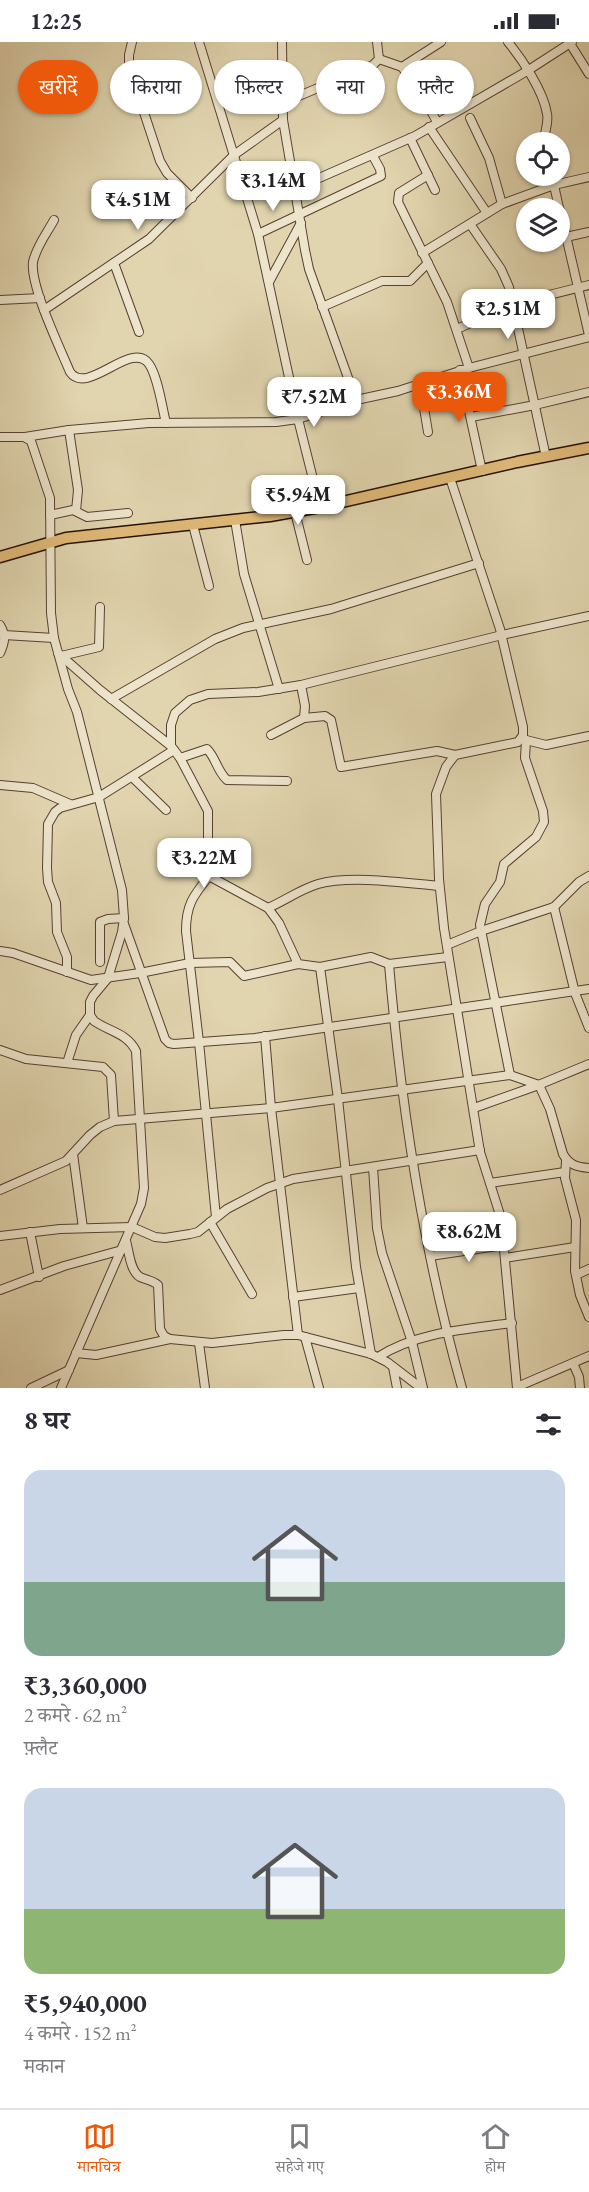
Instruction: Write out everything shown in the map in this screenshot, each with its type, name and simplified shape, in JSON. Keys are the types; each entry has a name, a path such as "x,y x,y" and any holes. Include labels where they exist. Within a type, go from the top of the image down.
{"main road":[{"path":"0,557 49,542 89,535 295,512 589,448"}],"street":[{"path":"132,42 129,68 160,161 166,173 192,198"},
{"path":"199,42 258,234 298,419 320,507"},
{"path":"282,42 282,60"},
{"path":"378,42 379,59"},
{"path":"414,60 441,42"},
{"path":"508,42 527,71 547,110 546,132"},
{"path":"294,189 410,138 527,71 570,43 589,74"},
{"path":"304,94 365,70 379,59"},
{"path":"379,59 397,66"},
{"path":"283,114 309,268 356,400"},
{"path":"433,114 437,122"},
{"path":"470,118 489,158 501,204"},
{"path":"44,310 149,239 234,155 283,120"},
{"path":"429,127 487,213"},
{"path":"410,138 435,190"},
{"path":"258,234 381,176 373,156"},
{"path":"428,175 399,193 397,197 447,302 457,329 482,471"},
{"path":"570,181 589,177"},
{"path":"422,253 501,204 551,186"},
{"path":"54,220 37,250 33,263 34,275 44,310 73,376 80,379 89,378 136,357 144,358 154,375 166,423"},
{"path":"269,282 301,223"},
{"path":"470,224 501,269 509,287 546,457"},
{"path":"570,236 589,232"},
{"path":"0,437 24,437 69,430 166,423 276,422 298,419 356,400 398,391 464,369 589,336 570,252"},
{"path":"114,263 139,332"},
{"path":"322,307 382,281 410,281 428,263"},
{"path":"457,329 513,304 589,285"},
{"path":"0,300 40,298"},
{"path":"420,384 428,432"},
{"path":"471,417 589,392"},
{"path":"69,430 78,490 76,511"},
{"path":"24,437 33,445 50,498 51,613 54,638 77,712 99,797 122,890 124,920 140,973 169,1043 266,1036 575,993 589,989"},
{"path":"450,478 501,635 523,727 525,758 543,811 544,822 536,837 504,864 500,882 485,904 481,932 510,1075"},
{"path":"50,515 76,511 87,517 128,513"},
{"path":"295,512 307,560"},
{"path":"235,520 244,574 279,689"},
{"path":"193,525 209,586"},
{"path":"111,699 215,639 243,628 332,609 479,563"},
{"path":"60,655 99,647 100,608"},
{"path":"172,748 171,725 175,713 181,705 208,694 243,693 301,686 501,635 589,616"},
{"path":"0,625 4,635 4,643 0,652"},
{"path":"4,635 54,638"},
{"path":"60,655 172,748 180,758 208,811 209,876 188,907 186,931 207,1114 213,1219 252,1294"},
{"path":"301,686 305,706 304,718"},
{"path":"271,735 304,718 325,716 331,720 341,767 437,751 455,755"},
{"path":"589,736 546,745 524,739 455,755 446,767 436,794 440,886 448,957 480,1149 498,1204 517,1388 589,1356"},
{"path":"67,972 68,957 57,932 56,903 48,882 46,868 48,824 55,812 70,804 99,797 172,748"},
{"path":"180,758 207,749 220,773 227,780 287,781"},
{"path":"132,777 166,810"},
{"path":"0,785 33,788 70,804"},
{"path":"209,876 268,908 279,923 298,964"},
{"path":"447,945 554,907 579,882 589,876"},
{"path":"268,908 309,887 330,882 371,881 440,886"},
{"path":"554,907 575,993 589,1028"},
{"path":"100,962 100,922 108,919 124,920"},
{"path":"61,1388 132,1227 141,1204 144,1188 136,1051 129,1039 97,1024 90,1015 89,1008 93,996 108,978 124,920"},
{"path":"0,951 13,953 86,979 108,978 190,963 230,962 244,976 298,964 320,967 371,957 389,964 448,957"},
{"path":"389,964 393,1018 420,1210 447,1333 462,1388"},
{"path":"320,967 338,1099 359,1288 374,1356"},
{"path":"67,1063 76,1035 90,1015"},
{"path":"266,1036 293,1297 301,1336 319,1388"},
{"path":"0,1050 17,1058 94,1065 108,1070 111,1075 114,1121"},
{"path":"474,1108 589,1064"},
{"path":"0,1190 66,1161 90,1134 114,1121 272,1108 510,1075 539,1085 550,1108 566,1161 572,1166 589,1168"},
{"path":"0,1236 83,1228 132,1227 155,1237 165,1238 198,1232 213,1219 257,1193 293,1179 480,1149"},
{"path":"74,1154 83,1228"},
{"path":"566,1161 565,1172 575,1213 576,1275 589,1317"},
{"path":"373,1167 377,1228 382,1253 412,1342 422,1388"},
{"path":"490,1182 565,1172"},
{"path":"30,1232 39,1277"},
{"path":"0,1290 124,1245"},
{"path":"124,1245 134,1272 158,1285 160,1329 164,1336 170,1339 199,1343 301,1336 374,1356 422,1388"},
{"path":"430,1256 504,1245"},
{"path":"505,1258 576,1247"},
{"path":"576,1275 589,1269"},
{"path":"293,1297 359,1288"},
{"path":"374,1356 412,1342 447,1333 512,1323"},
{"path":"76,1353 96,1355 170,1339"},
{"path":"199,1343 204,1388"},
{"path":"573,1363 579,1377 580,1388"},
{"path":"393,1367 397,1388"},
{"path":"31,1388 69,1370"}]}
